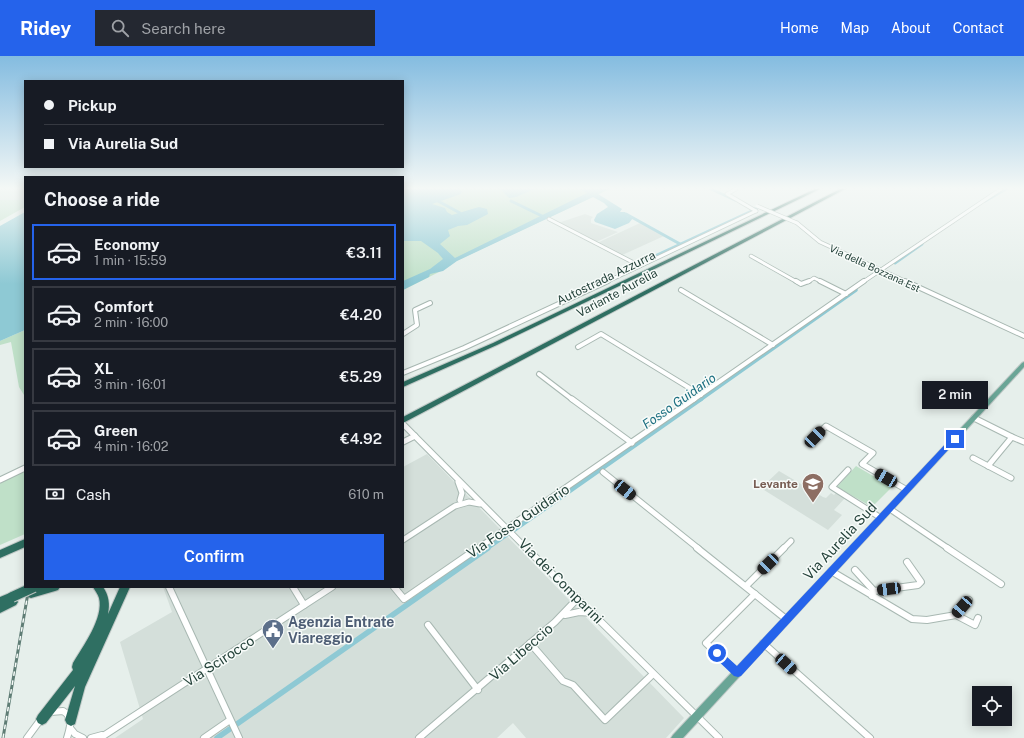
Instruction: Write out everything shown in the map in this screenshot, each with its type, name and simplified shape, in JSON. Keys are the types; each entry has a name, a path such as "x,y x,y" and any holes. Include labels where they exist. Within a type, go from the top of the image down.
{"highway":[{"name":"Autostrada Azzurra","path":"404,381 491,342 745,221"},
{"name":"Autostrada Azzurra","path":"404,385 495,344 752,221"},
{"name":"Variante Aurelia","path":"404,415 777,221"},
{"name":"Variante Aurelia","path":"404,419 782,221"},
{"path":"0,554 24,539"},
{"path":"0,549 24,544"},
{"path":"0,608 12,600 33,590 45,588"},
{"path":"66,689 104,614 106,599 104,593 99,588"},
{"path":"116,606 121,588"},
{"path":"70,724 80,686 116,606 126,588"},
{"path":"0,602 12,600"},
{"path":"42,718 80,669 109,621"}],"main road":[{"name":"Via Aurelia Sud","path":"676,738 1024,364"}],"street":[{"path":"553,221 640,266"},
{"path":"404,373 464,348 640,266 728,221"},
{"name":"Via della Bozzana Est","path":"792,221 797,223 820,242 880,271 1024,336"},
{"name":"Via Fosso Guidario","path":"395,588 404,599 952,221"},
{"path":"751,256 801,284 805,284 814,278 846,294"},
{"path":"680,290 773,345"},
{"path":"404,333 417,325 415,310 430,303"},
{"path":"578,347 601,334 701,395"},
{"path":"539,374 632,443"},
{"path":"974,418 1024,442"},
{"name":"Via dei Comparini","path":"404,425 472,495 719,738"},
{"path":"815,437 826,426 873,453 862,464 907,490"},
{"path":"404,442 415,436"},
{"path":"988,466 1012,436"},
{"path":"973,458 1011,478"},
{"path":"0,480 24,468"},
{"path":"848,470 832,487 881,518"},
{"path":"603,472 786,619"},
{"path":"455,506 460,500 462,492 458,480"},
{"path":"460,500 472,495"},
{"path":"468,502 472,495"},
{"path":"404,539 455,506 468,502 482,504"},
{"path":"890,509 1002,584"},
{"path":"746,586 791,541"},
{"path":"873,594 918,585 921,582 907,562"},
{"path":"855,570 873,594"},
{"path":"831,571 873,594 912,619 927,620 956,615 975,624 978,618"},
{"path":"169,588 239,738"},
{"path":"294,588 304,605"},
{"name":"Via Scirocco","path":"91,738 103,736 330,588"},
{"path":"738,672 706,643 755,594"},
{"name":"Via Libeccio","path":"419,738 478,690 530,643 565,615 578,598"},
{"path":"956,615 969,600"},
{"path":"565,615 579,612 593,613"},
{"name":"Via Libeccio","path":"428,625 478,690"},
{"path":"530,643 563,681 573,685 605,720 653,674"},
{"path":"764,643 870,738"},
{"path":"27,738 42,718 50,713 60,711 66,712 75,734 83,738"},
{"path":"204,738 231,721"},
{"path":"67,738 70,724"}],"shaded area":[{"path":"565,221 591,221 591,223 618,232 594,243 558,223"},
{"path":"640,223 664,236 620,256 595,244"},
{"path":"427,454 684,718 666,738 526,738 513,723 497,738 115,738 143,719 120,642 172,612 163,588 404,588 404,466"},
{"name":"Levante","path":"779,471 823,497 826,498 831,493 834,495 836,493 845,498 834,510 842,515 828,530 761,488"}],"green space":[{"path":"404,221 542,221 452,263 441,271 404,290"},
{"path":"24,330 24,395 19,387 11,342 0,345 0,341"},
{"path":"24,466 24,534 0,545 0,478"},
{"path":"856,466 892,487 872,507 837,487"}],"water":[{"path":"9,221 24,221 24,330 0,341 0,226"},
{"path":"404,221 475,221 467,225 458,226 448,230 450,236 440,244 455,258 530,221 542,221 457,261 443,271 430,274 429,277 404,290 404,281 430,269 443,259 438,253 421,241 404,241"},
{"path":"594,221 631,221 615,229"}],"waterway":[{"path":"638,221 680,244"},
{"path":"640,263 731,221"},
{"name":"Fosso Guidario","path":"895,263 922,244"},
{"name":"Fosso Guidario","path":"700,400 856,290"},
{"name":"Fosso Guidario","path":"514,530 701,399"},
{"name":"Fosso Guidario","path":"486,549 509,533"},
{"name":"Fosso Guidario","path":"217,738 488,548"}],"railway":[{"path":"3,738 29,588"}],"place":[{"name":"Levante","path":"813,504"},
{"name":"Agenzia Entrate Viareggio","path":"273,650"}],"route":[{"path":"717,653 738,672 955,439"}]}
